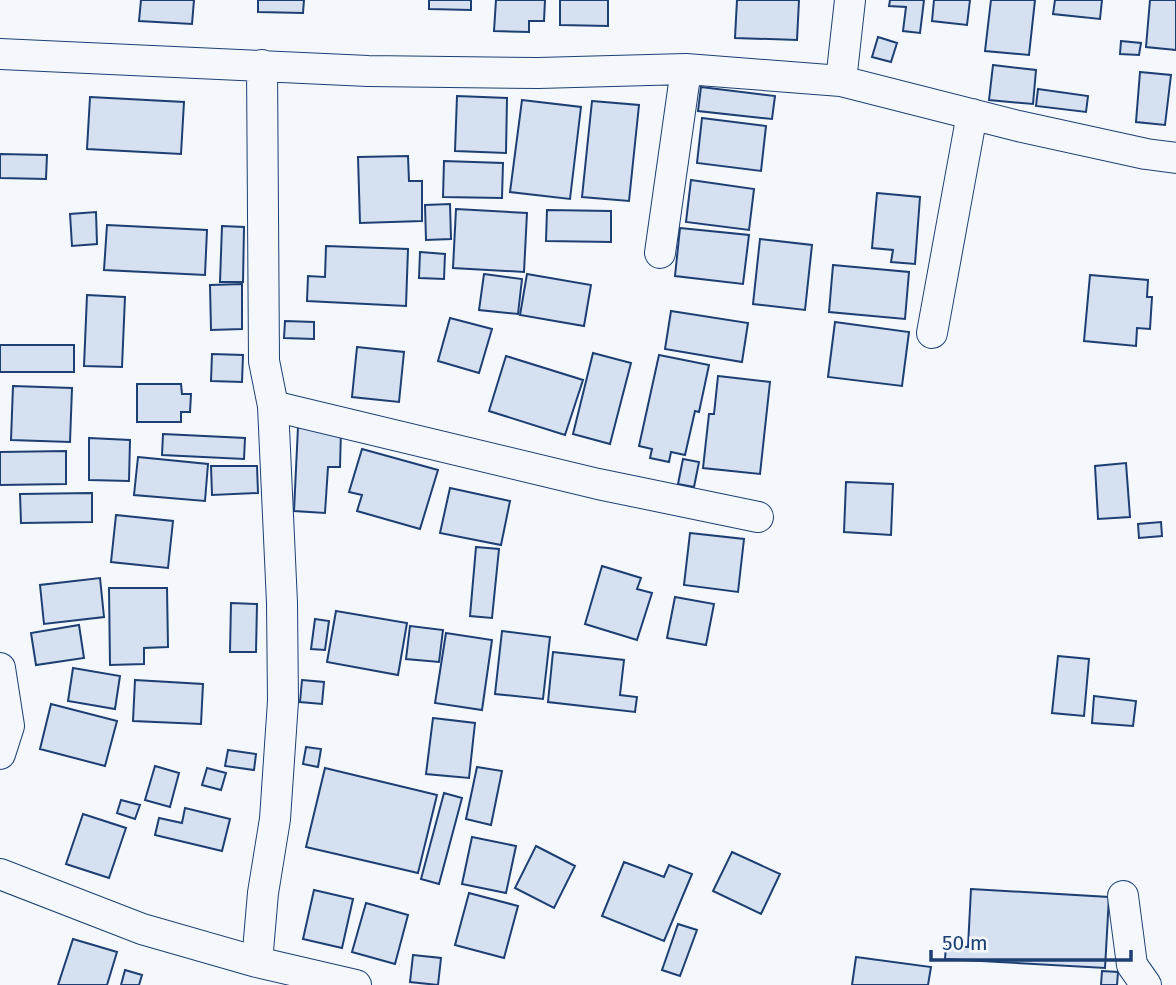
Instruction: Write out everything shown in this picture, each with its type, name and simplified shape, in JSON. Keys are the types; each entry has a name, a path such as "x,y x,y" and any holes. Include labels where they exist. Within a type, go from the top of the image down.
{"street":[{"path":"841,81 850,0"},
{"path":"0,54 368,71 538,73 686,69 841,81 1146,154 1176,158"},
{"path":"257,962 263,893 275,819 283,701 282,603 273,406 264,362 262,65"},
{"path":"660,253 686,69"},
{"path":"932,333 972,114"},
{"path":"273,406 598,484 758,517"},
{"path":"0,668 9,726 0,754"},
{"path":"0,874 142,929 257,962 353,985"},
{"path":"1123,896 1132,965 1146,985"}],"building":[{"path":"141,0 194,0 192,24 139,21"},
{"path":"258,0 304,0 303,13 258,12"},
{"path":"429,0 471,0 471,10 429,9"},
{"path":"496,0 545,0 544,21 529,21 529,32 494,31"},
{"path":"560,0 608,0 608,26 560,25"},
{"path":"737,0 799,0 797,40 735,38"},
{"path":"890,0 924,0 920,33 903,31 906,7 889,6"},
{"path":"934,0 970,0 967,25 932,21"},
{"path":"991,0 1035,0 1029,55 985,51"},
{"path":"1055,0 1102,0 1100,19 1053,14"},
{"path":"1150,0 1176,0 1176,50 1146,47"},
{"path":"878,37 897,43 891,62 872,57"},
{"path":"1121,41 1141,43 1139,55 1120,54"},
{"path":"993,65 1036,70 1033,104 989,100"},
{"path":"1140,72 1171,75 1165,125 1136,122"},
{"path":"701,87 775,96 772,119 698,111"},
{"path":"1038,89 1088,96 1086,112 1036,106"},
{"path":"457,96 507,98 506,153 455,151"},
{"path":"90,97 184,102 181,154 87,149"},
{"path":"522,100 581,107 570,199 510,192"},
{"path":"592,101 639,105 629,201 582,197"},
{"path":"702,118 766,126 761,171 697,163"},
{"path":"0,154 47,155 46,179 0,178"},
{"path":"408,156 409,181 422,181 422,221 360,223 358,157"},
{"path":"444,161 503,163 502,198 443,197"},
{"path":"691,180 754,189 749,230 686,222"},
{"path":"877,193 920,197 915,264 891,262 893,250 872,248"},
{"path":"450,204 451,239 426,240 425,205"},
{"path":"456,209 527,213 524,272 453,268"},
{"path":"547,210 611,211 611,242 546,241"},
{"path":"96,212 97,244 72,246 70,214"},
{"path":"107,225 207,230 205,275 104,270"},
{"path":"222,226 244,227 243,282 220,282"},
{"path":"680,228 749,235 743,284 675,276"},
{"path":"760,239 812,245 805,310 753,304"},
{"path":"326,246 408,249 406,306 307,301 308,276 325,277"},
{"path":"420,252 445,254 444,279 419,278"},
{"path":"833,265 909,272 905,319 829,312"},
{"path":"484,274 522,279 518,314 479,310"},
{"path":"527,274 591,285 584,326 520,315"},
{"path":"1090,275 1148,280 1147,297 1152,297 1150,329 1137,328 1136,346 1084,341"},
{"path":"242,284 242,329 211,330 210,285"},
{"path":"87,295 125,297 122,367 84,366"},
{"path":"671,311 748,323 742,362 665,349"},
{"path":"450,318 492,329 479,373 438,361"},
{"path":"285,321 314,322 314,339 284,338"},
{"path":"835,322 909,332 902,386 828,377"},
{"path":"0,345 74,345 74,372 0,372"},
{"path":"357,347 404,352 399,402 352,397"},
{"path":"593,353 631,363 610,444 573,434"},
{"path":"212,354 243,355 242,382 211,381"},
{"path":"659,355 709,365 699,412 695,411 685,455 671,452 669,462 650,458 652,449 639,446"},
{"path":"506,356 583,380 565,435 489,411"},
{"path":"718,376 770,382 760,474 703,468 709,414 714,414"},
{"path":"137,384 181,384 182,394 191,394 190,412 181,412 181,422 137,422"},
{"path":"13,386 72,388 70,442 11,440"},
{"path":"298,427 341,430 340,467 328,467 325,513 294,511"},
{"path":"163,434 245,438 244,459 162,455"},
{"path":"89,438 130,440 129,481 89,480"},
{"path":"362,449 438,470 420,529 357,511 362,495 349,492"},
{"path":"66,451 66,484 0,485 0,452"},
{"path":"138,457 208,464 205,501 134,495"},
{"path":"683,459 699,462 694,487 678,484"},
{"path":"1126,463 1130,517 1098,519 1095,466"},
{"path":"211,466 257,466 258,493 212,495"},
{"path":"846,482 893,484 891,535 844,532"},
{"path":"450,488 510,501 501,545 440,533"},
{"path":"92,493 92,522 21,523 20,494"},
{"path":"116,515 173,521 168,568 111,562"},
{"path":"1161,522 1162,536 1139,538 1138,524"},
{"path":"690,533 744,539 738,592 684,585"},
{"path":"476,547 499,549 492,618 470,616"},
{"path":"602,566 641,578 637,589 652,593 637,640 585,624"},
{"path":"100,578 104,617 44,624 40,585"},
{"path":"109,588 167,588 168,647 144,648 144,664 110,665"},
{"path":"675,597 714,604 706,645 667,638"},
{"path":"231,603 257,604 256,652 230,652"},
{"path":"336,611 407,623 398,675 327,662"},
{"path":"315,619 329,621 325,650 311,649"},
{"path":"79,625 84,658 36,665 31,633"},
{"path":"410,626 443,630 439,662 406,659"},
{"path":"502,631 550,637 543,699 495,694"},
{"path":"446,633 492,640 482,710 435,703"},
{"path":"553,652 624,660 620,695 637,697 635,712 548,702"},
{"path":"1058,656 1089,659 1084,716 1052,713"},
{"path":"73,668 120,676 115,709 68,701"},
{"path":"135,680 203,684 201,724 133,721"},
{"path":"302,680 324,682 322,704 300,702"},
{"path":"1094,696 1136,701 1133,726 1092,723"},
{"path":"51,704 117,721 105,766 40,749"},
{"path":"433,718 475,723 469,778 426,774"},
{"path":"306,747 321,749 318,767 303,764"},
{"path":"228,750 256,754 254,770 225,766"},
{"path":"155,766 179,773 170,807 145,800"},
{"path":"477,767 502,771 491,825 466,819"},
{"path":"207,768 226,773 221,790 202,785"},
{"path":"325,768 437,795 418,873 306,847"},
{"path":"444,793 462,798 439,884 421,879"},
{"path":"121,800 140,805 135,819 117,813"},
{"path":"185,808 230,819 222,851 155,835 159,818 182,823"},
{"path":"83,814 126,828 109,878 66,864"},
{"path":"472,837 516,846 506,893 462,884"},
{"path":"536,846 575,866 554,908 515,888"},
{"path":"732,852 780,874 761,914 713,891"},
{"path":"624,862 664,877 669,865 692,874 664,941 602,916"},
{"path":"971,889 1109,897 1105,968 945,959 946,946 968,947"},
{"path":"314,890 353,899 342,948 303,939"},
{"path":"469,893 518,906 504,958 455,945"},
{"path":"366,903 408,915 395,964 352,952"},
{"path":"678,924 697,930 680,976 662,970"},
{"path":"73,939 117,952 107,985 58,985"},
{"path":"413,955 441,958 438,985 410,982"},
{"path":"856,957 931,967 928,985 852,985"},
{"path":"125,970 142,975 139,985 121,985"},
{"path":"1102,971 1118,972 1117,985 1101,985"}]}
